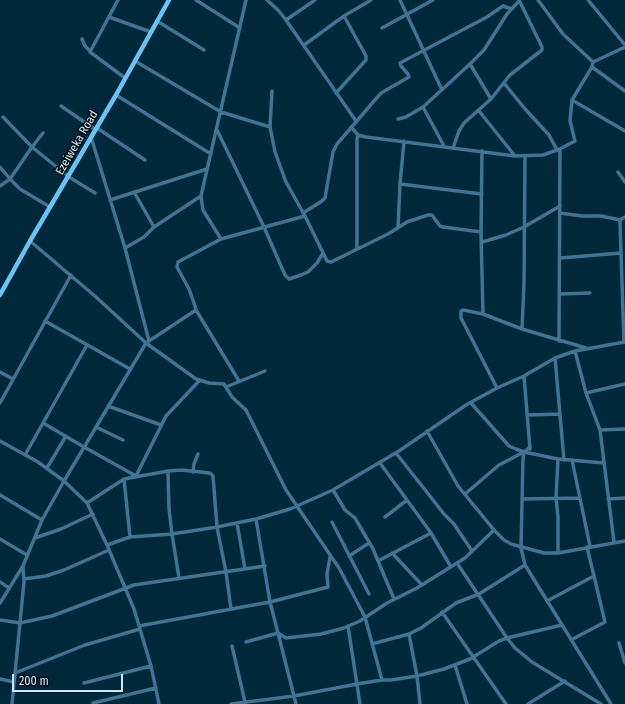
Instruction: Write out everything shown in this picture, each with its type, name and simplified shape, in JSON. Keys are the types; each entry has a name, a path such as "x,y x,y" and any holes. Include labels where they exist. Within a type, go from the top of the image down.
{"main road":[{"name":"Ezeiweka Road","path":"0,295 135,62 169,0"}],"street":[{"path":"90,51 118,0"},
{"path":"196,0 240,28"},
{"path":"221,239 203,210 201,196 246,0"},
{"path":"267,0 286,20 356,121"},
{"path":"286,20 315,0"},
{"path":"304,45 344,16 371,0"},
{"path":"400,0 442,90"},
{"path":"382,28 433,0"},
{"path":"398,119 406,117 423,107 470,64 484,50 519,0 542,47 542,50 510,75 491,99 461,127 453,148"},
{"path":"538,0 563,34 593,62"},
{"path":"588,0 625,46 593,62"},
{"path":"239,381 196,310 189,289 177,267 178,262 221,239 304,214 322,201 325,198 334,149 356,121 385,90 408,77 408,74 400,63 487,17 503,6 512,9"},
{"path":"336,93 366,60 366,56 344,16"},
{"path":"108,17 151,32"},
{"path":"157,21 204,50"},
{"path":"82,39 84,46 91,53 125,78"},
{"path":"135,62 221,112 270,127"},
{"path":"351,127 358,134 366,137 515,156 543,155 575,141 570,125 572,100 592,67 593,62"},
{"path":"470,64 491,99"},
{"path":"592,67 625,91"},
{"path":"504,83 549,135 558,149 560,206 560,341"},
{"path":"272,91 270,127 275,152 286,182 304,214 327,261 331,262 388,234 407,222 428,215 432,215 443,228 481,232"},
{"path":"116,95 211,154"},
{"path":"572,100 625,130"},
{"path":"61,106 144,160"},
{"path":"423,107 444,146"},
{"path":"479,111 515,156"},
{"path":"3,117 32,147 69,177 95,192"},
{"path":"217,129 264,227 285,275 289,279 308,272 317,263 323,253"},
{"path":"0,186 10,179 43,133"},
{"path":"357,249 358,134"},
{"path":"91,137 125,248 148,342"},
{"path":"398,228 404,141"},
{"path":"482,151 481,232 483,314"},
{"path":"522,329 524,283 524,156"},
{"path":"0,167 20,189 50,207"},
{"path":"110,200 207,169"},
{"path":"618,172 625,182"},
{"path":"400,184 482,194"},
{"path":"134,192 154,227"},
{"path":"125,248 144,237 154,227 201,196"},
{"path":"482,242 506,235 524,227 560,206"},
{"path":"560,213 582,216 601,216 620,220"},
{"path":"620,220 625,216"},
{"path":"107,545 130,537 172,534 237,523 256,519 298,506 333,490 380,463 471,403 497,388 524,376 555,358 575,351 624,342 620,220"},
{"path":"30,241 148,342 200,380 209,383 224,384 232,397 246,410 286,490 298,506 330,557 339,568 365,617 382,680"},
{"path":"560,258 621,253"},
{"path":"0,403 71,275"},
{"path":"560,294 590,293"},
{"path":"0,603 23,566 42,520 64,480 130,369 148,342 196,310"},
{"path":"497,388 461,318 461,311 466,310 483,314 522,329 588,348"},
{"path":"45,321 130,369"},
{"path":"25,455 87,345"},
{"path":"575,351 586,393 600,430 614,542"},
{"path":"555,358 564,460"},
{"path":"226,387 265,371"},
{"path":"0,372 13,379"},
{"path":"524,376 530,454"},
{"path":"136,476 166,416 200,380"},
{"path":"586,393 625,384"},
{"path":"471,403 509,446 530,454 564,460 604,463"},
{"path":"108,406 161,425"},
{"path":"527,415 560,414"},
{"path":"43,423 136,476"},
{"path":"96,427 123,440"},
{"path":"600,430 625,429"},
{"path":"427,431 458,486 494,530 504,540 511,544 521,548 544,553 558,553 625,541"},
{"path":"47,468 66,436"},
{"path":"0,441 47,468 64,480 87,503 134,608 151,666 159,704"},
{"path":"465,494 499,465 524,452 530,447"},
{"path":"524,452 522,459 521,548 525,565 611,704"},
{"path":"396,453 444,514 454,524 472,551"},
{"path":"193,472 198,454"},
{"path":"558,459 556,498 558,517 558,553"},
{"path":"571,640 605,622 594,576 572,460"},
{"path":"380,463 431,533 451,567"},
{"path":"168,471 169,509 179,578"},
{"path":"87,503 124,479 136,476 168,471 210,473 213,476 217,527 226,572 231,609"},
{"path":"124,479 130,537"},
{"path":"333,490 345,510 355,518 369,543 394,599"},
{"path":"0,495 42,520"},
{"path":"522,499 580,498"},
{"path":"608,499 625,498"},
{"path":"385,517 407,500"},
{"path":"35,538 61,529 93,514"},
{"path":"256,519 270,602 296,704"},
{"path":"332,522 369,594"},
{"path":"237,523 244,569"},
{"path":"246,642 278,633 286,638 300,637 321,634 348,626 394,599 422,585 451,567 472,551 494,530"},
{"path":"378,561 431,533"},
{"path":"0,539 27,555"},
{"path":"349,556 369,543"},
{"path":"24,579 46,576 64,570 109,550"},
{"path":"392,554 422,585"},
{"path":"15,672 85,645 139,627 270,602 328,587 327,574 330,557"},
{"path":"457,563 515,648 532,662 601,704 608,700"},
{"path":"372,644 409,634 421,628 456,603 479,594 525,565"},
{"path":"12,704 24,579 23,566"},
{"path":"0,620 20,623 52,616 134,585 265,566"},
{"path":"547,601 594,576"},
{"path":"0,582 9,588"},
{"path":"442,612 506,704"},
{"path":"232,704 294,696 357,684 417,676 455,665 472,657 498,641 562,625"},
{"path":"348,626 360,704"},
{"path":"409,634 417,676 420,704"},
{"path":"618,643 625,663"},
{"path":"232,646 245,702"},
{"path":"455,665 466,704"},
{"path":"84,683 151,666"},
{"path":"0,680 14,682"},
{"path":"528,704 565,681"},
{"path":"93,703 156,688"}]}
